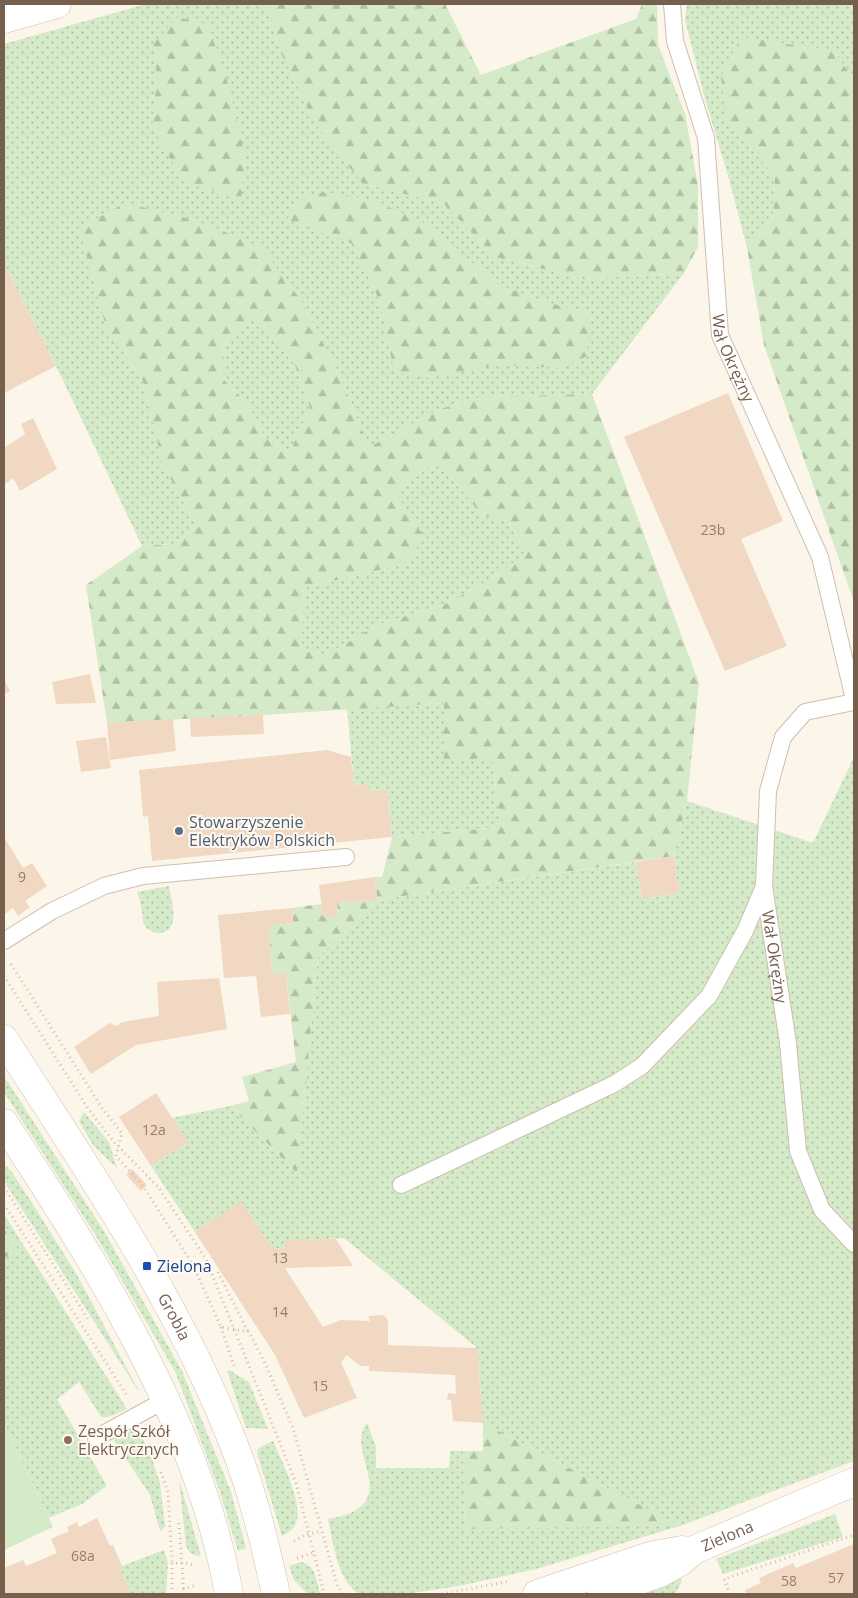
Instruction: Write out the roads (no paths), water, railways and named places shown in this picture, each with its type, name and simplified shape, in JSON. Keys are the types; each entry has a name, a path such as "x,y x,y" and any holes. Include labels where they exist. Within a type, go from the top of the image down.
{"main road":[{"path":"4,19 57,4"},
{"name":"Grobla","path":"4,1040 127,1233 162,1292 191,1347 213,1395 243,1471 267,1552 276,1594"},
{"path":"4,1123 90,1261 128,1326 166,1400 189,1456 207,1508 223,1564 229,1594"},
{"name":"Zielona","path":"602,1594 662,1572 696,1550 854,1482"},
{"path":"537,1594 650,1556 672,1551 696,1550"}],"lane":[{"name":"Wał Okrężny","path":"672,4 675,41 706,138 720,335 820,557 854,700 804,712 783,737 768,791 764,886 788,1043 798,1150 822,1210 854,1244"},
{"path":"4,942 52,911 104,886 117,882 142,876 346,857"},
{"path":"400,1185 614,1084 642,1066 709,996 744,931 764,886"},
{"path":"96,1438 166,1400"}],"place":[{"name":"Stowarzyszenie Elektryków Polskich","path":"179,831"},
{"name":"Zielona","path":"147,1266"},
{"name":"Zespół Szkół Elektrycznych","path":"68,1440"}]}
